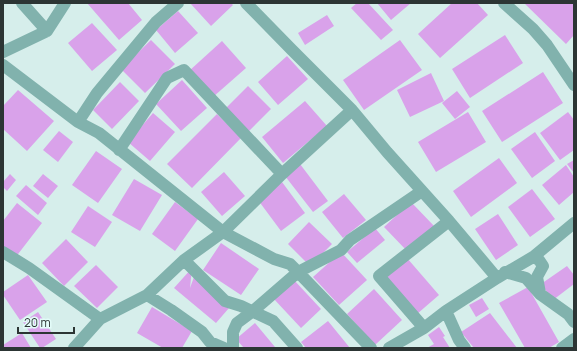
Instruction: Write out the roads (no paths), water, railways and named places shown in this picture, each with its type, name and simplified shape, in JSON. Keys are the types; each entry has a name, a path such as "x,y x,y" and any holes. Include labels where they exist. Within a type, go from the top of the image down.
{"street":[{"path":"22,3 47,31"},
{"path":"3,52 47,31 65,3"},
{"path":"78,122 97,93 156,22 178,3"},
{"path":"246,3 352,110 449,221 501,275 526,278 540,294 568,314 574,322"},
{"path":"504,3 533,29 547,45 573,82"},
{"path":"3,65 78,122 99,133 223,232 274,259 290,264 370,348"},
{"path":"119,150 167,78 184,70 282,174"},
{"path":"74,348 100,319 147,296 184,260 223,232 282,174 352,110"},
{"path":"233,348 233,332 237,323 298,272 341,250 350,240 422,191"},
{"path":"424,328 379,276 449,221"},
{"path":"389,348 424,328 446,311 501,275 533,257 574,223"},
{"path":"3,252 29,268 100,319"},
{"path":"533,257 539,260 543,266 537,277 540,294"},
{"path":"184,260 225,301 253,311 272,321 297,348"},
{"path":"147,296 171,310 202,332 210,342 224,348"},
{"path":"446,311 459,340 465,348"},
{"path":"562,348 574,339"}]}
